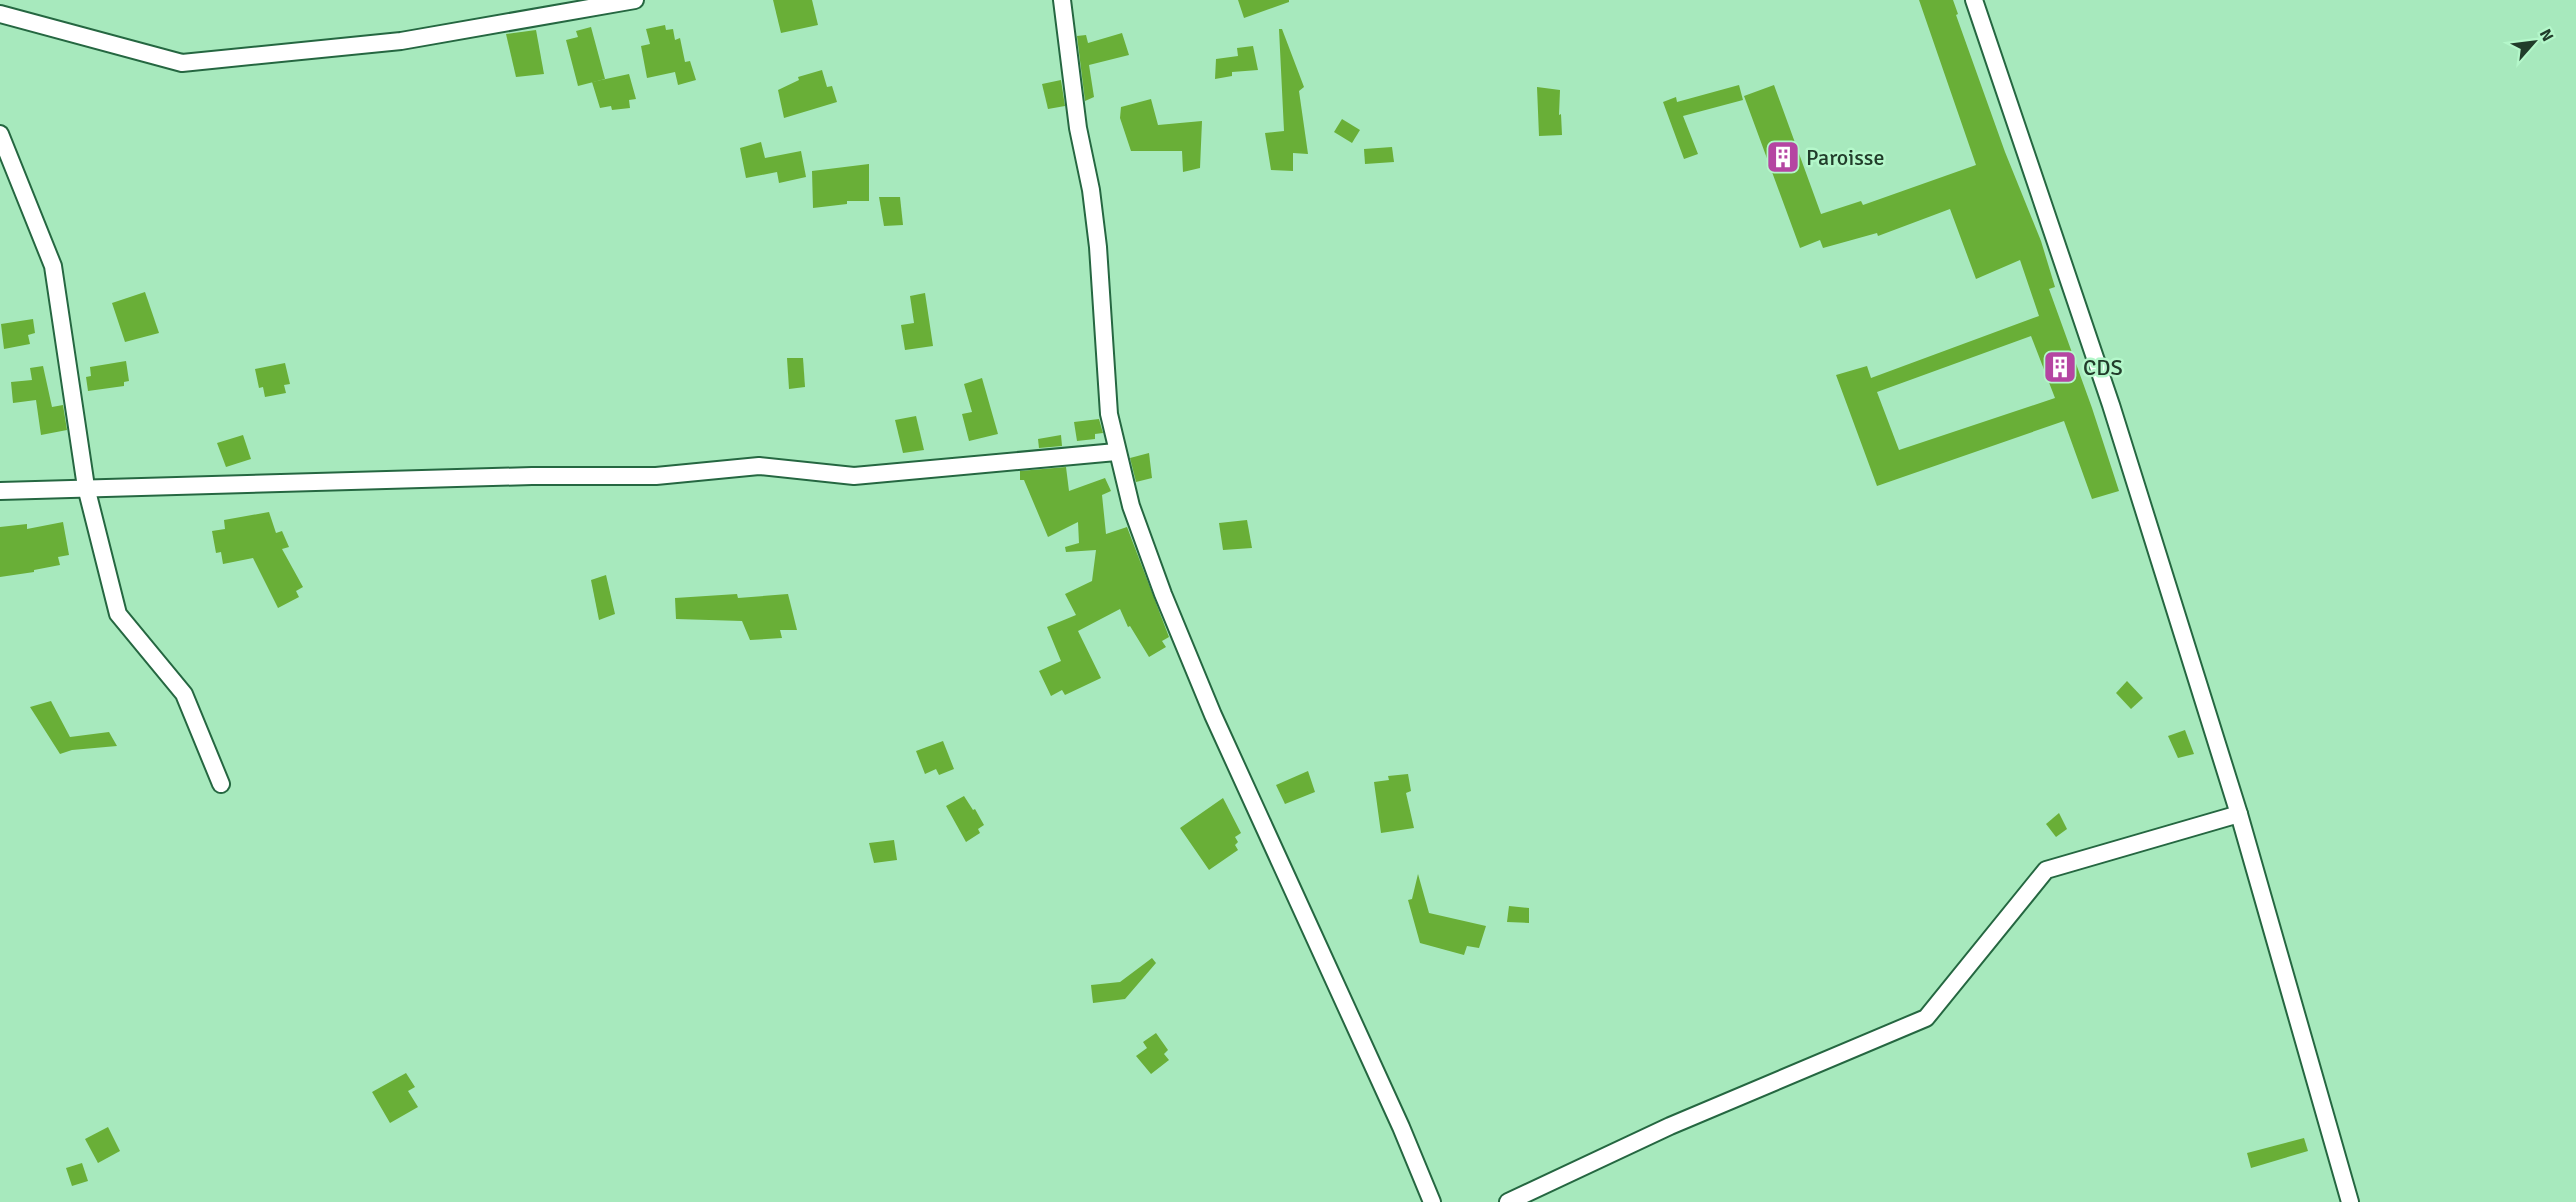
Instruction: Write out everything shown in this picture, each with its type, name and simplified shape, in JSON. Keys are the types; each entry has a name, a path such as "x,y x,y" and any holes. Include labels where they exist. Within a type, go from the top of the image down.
{"street":[{"path":"0,14 182,63 400,41 635,0"},
{"path":"1062,0 1078,128 1091,190 1109,414 1116,452 1131,506 1159,583 1208,704 1401,1127 1432,1202"},
{"path":"1974,0 2111,405 2239,814 2350,1202"},
{"path":"0,134 53,266 86,488 118,614 184,693 221,784"},
{"path":"0,491 532,476 656,476 759,466 854,476 1116,452"},
{"path":"1508,1202 1670,1126 1926,1018 2046,870 2239,814"}],"building":[{"path":"773,0 812,0 818,25 781,33"},
{"path":"1238,0 1289,0 1289,2 1244,18"},
{"path":"1919,0 1953,0 1958,14 1956,15 2005,152 2041,241 2055,287 2049,289 2119,491 2092,499 2064,421 1877,486 1836,375 1867,366 1871,378 2039,316 2020,260 1976,279 1950,209 1878,236 1877,233 1823,248 1820,240 1800,248 1744,96 1774,85 1821,214 1861,201 1863,205 1976,165","holes":["2031,336 2055,398 1899,450 1877,392"]},
{"path":"665,25 666,30 673,29 675,40 680,38 685,62 690,61 696,80 678,85 675,72 647,78 641,46 650,44 646,29"},
{"path":"591,27 605,79 578,86 566,40 578,37 576,31"},
{"path":"1279,29 1282,29 1304,87 1299,91 1308,154 1293,153 1293,171 1271,170 1265,133 1284,131"},
{"path":"536,30 544,74 516,77 506,34"},
{"path":"1122,33 1129,55 1089,65 1094,97 1085,101 1077,36 1086,35 1088,43"},
{"path":"1253,46 1258,70 1232,72 1232,76 1215,79 1216,59 1238,56 1237,48"},
{"path":"822,70 827,87 832,86 837,102 784,118 778,90 799,80 798,77"},
{"path":"629,74 636,99 629,100 630,108 612,110 611,106 600,108 592,82"},
{"path":"1061,80 1065,106 1048,109 1042,84"},
{"path":"1739,85 1743,100 1683,116 1698,154 1684,159 1663,102 1676,97 1677,102"},
{"path":"1537,87 1560,90 1559,115 1561,114 1562,135 1539,136"},
{"path":"1151,99 1158,125 1202,121 1200,168 1183,172 1182,151 1131,151 1120,118 1121,107"},
{"path":"1342,119 1360,130 1352,143 1334,132"},
{"path":"761,142 765,158 801,151 806,177 779,183 777,172 746,178 740,148"},
{"path":"1392,147 1394,162 1365,164 1364,149"},
{"path":"869,164 869,201 847,201 847,204 813,208 812,171"},
{"path":"879,197 900,197 903,225 884,226"},
{"path":"145,292 159,333 125,342 112,303"},
{"path":"925,293 933,346 905,350 901,325 914,323 910,296"},
{"path":"33,319 35,333 28,335 30,344 4,349 1,324"},
{"path":"787,358 803,358 805,387 789,389"},
{"path":"126,361 129,381 124,382 124,386 88,391 86,377 91,376 90,367"},
{"path":"285,363 290,384 284,385 286,393 265,397 263,387 259,388 255,369"},
{"path":"43,366 52,407 63,405 67,430 41,435 36,400 13,403 11,382 32,380 30,368"},
{"path":"982,378 998,434 969,441 962,414 972,412 964,384"},
{"path":"916,416 924,450 903,453 895,420"},
{"path":"1099,419 1103,433 1095,434 1095,439 1077,441 1074,422"},
{"path":"243,435 251,459 226,467 217,443"},
{"path":"1061,435 1062,446 1039,448 1038,439"},
{"path":"1149,453 1152,478 1136,482 1130,458"},
{"path":"1066,467 1069,491 1105,478 1111,491 1102,495 1106,534 1127,527 1169,637 1162,641 1166,647 1149,657 1130,626 1128,627 1120,609 1078,631 1101,678 1065,695 1062,690 1051,696 1039,671 1061,661 1047,627 1076,615 1065,594 1092,581 1096,550 1066,552 1065,547 1079,543 1078,522 1048,537 1024,480 1020,480 1020,471"},
{"path":"269,512 276,533 282,531 289,547 282,549 303,587 296,591 299,597 278,608 253,558 223,564 221,552 216,553 212,531 225,529 224,520"},
{"path":"1247,520 1252,548 1223,550 1219,523"},
{"path":"63,522 69,555 58,557 60,565 0,577 0,527 27,524 27,529"},
{"path":"606,575 615,614 599,620 591,580"},
{"path":"737,594 738,598 788,594 797,630 780,630 782,638 750,640 742,621 676,619 675,598"},
{"path":"2127,681 2143,698 2131,709 2116,693"},
{"path":"51,701 70,737 109,732 117,746 72,750 60,754 30,707"},
{"path":"2185,730 2194,754 2178,758 2168,736"},
{"path":"943,741 954,769 939,775 936,769 925,774 916,751"},
{"path":"1308,771 1315,792 1285,804 1276,785"},
{"path":"1408,774 1411,791 1406,793 1414,828 1381,833 1374,782 1389,780 1388,776"},
{"path":"964,796 984,825 978,829 980,833 966,842 946,806"},
{"path":"1223,798 1241,833 1235,837 1238,850 1209,870 1180,828"},
{"path":"2059,813 2067,829 2056,837 2046,824"},
{"path":"894,840 897,860 874,863 869,843"},
{"path":"1418,874 1429,913 1486,926 1479,948 1467,946 1464,955 1420,943 1408,900 1412,899"},
{"path":"1509,906 1529,908 1529,923 1507,922"},
{"path":"1152,958 1156,963 1125,999 1093,1003 1091,985 1120,982"},
{"path":"1156,1033 1168,1050 1164,1054 1169,1060 1151,1074 1136,1056 1147,1048 1143,1042"},
{"path":"406,1073 415,1087 408,1091 418,1107 390,1123 372,1092"},
{"path":"108,1127 120,1151 98,1163 85,1139"},
{"path":"2304,1138 2308,1151 2251,1168 2247,1153"},
{"path":"82,1163 88,1181 72,1186 66,1168"}],"place":[{"name":"Paroisse","path":"1783,157"},
{"name":"CDS","path":"2060,367"}]}
